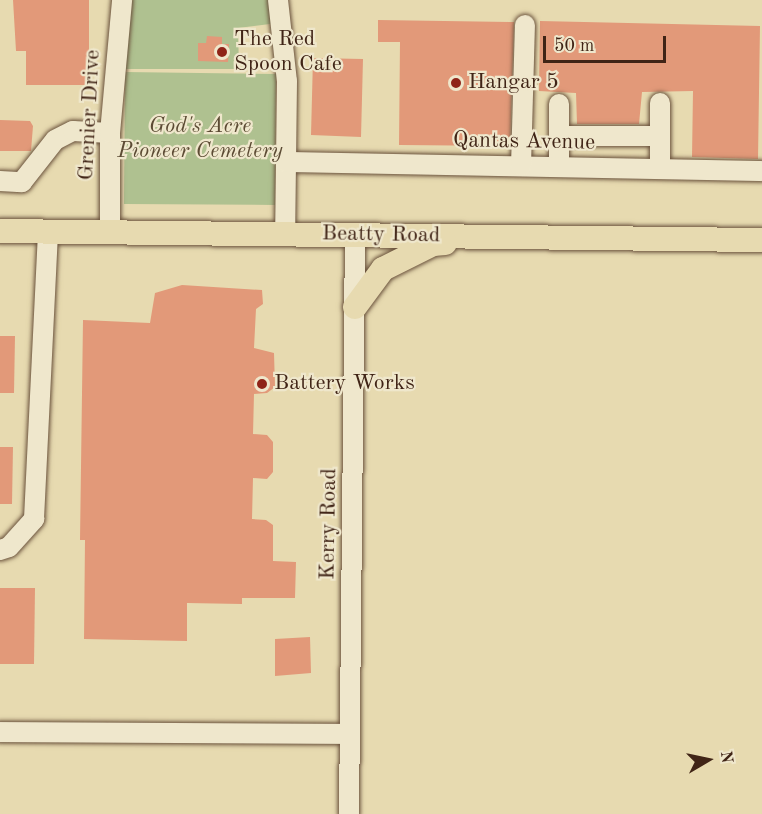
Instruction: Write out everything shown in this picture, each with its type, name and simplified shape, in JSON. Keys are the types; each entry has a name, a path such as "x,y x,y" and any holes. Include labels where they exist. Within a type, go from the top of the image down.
{"main road":[{"name":"Beatty Road","path":"0,231 762,240"},
{"path":"355,307 383,269 425,248 504,236"}],"street":[{"name":"Grenier Drive","path":"110,232 110,133 122,0"},
{"path":"278,0 286,81 285,234"},
{"path":"521,166 525,25"},
{"path":"660,103 660,169"},
{"path":"558,104 559,167"},
{"path":"0,181 22,182 55,140 74,131 110,133"},
{"path":"559,136 660,136"},
{"name":"Qantas Avenue","path":"286,162 762,171"},
{"path":"0,550 9,548 34,519 48,231"},
{"name":"Kerry Road","path":"349,814 355,234"},
{"path":"0,732 351,734"}],"green space":[{"path":"129,0 275,0 278,23 238,28 239,69 125,69"},
{"name":"God's Acre Pioneer Cemetery","path":"125,72 276,74 275,205 124,204"}],"building":[{"path":"13,0 89,0 89,85 26,85 26,51 16,51"},
{"name":"Hangar 5","path":"378,20 514,22 510,146 399,145 400,42 378,42"},
{"path":"540,21 760,26 758,159 692,157 693,91 642,92 639,124 577,124 576,93 539,91"},
{"path":"207,36 222,37 222,44 229,44 228,62 198,61 198,43 206,43"},
{"path":"313,58 363,59 361,137 311,135"},
{"path":"0,120 30,121 33,126 31,151 0,151"},
{"path":"182,285 262,290 263,304 256,309 254,348 274,353 275,387 267,393 254,394 253,434 267,435 273,442 273,472 267,479 253,478 252,519 266,520 273,525 273,561 296,562 295,598 242,598 242,604 187,603 187,641 84,639 85,540 80,540 83,320 150,323 155,293"},
{"path":"0,336 15,336 14,393 0,393"},
{"path":"0,447 13,447 12,504 0,504"},
{"path":"0,588 35,588 34,664 0,664"},
{"path":"310,637 311,673 275,676 275,639"}],"place":[{"name":"The Red Spoon Cafe","path":"222,52"},
{"name":"Hangar 5","path":"456,83"},
{"name":"Battery Works","path":"262,384"}]}
